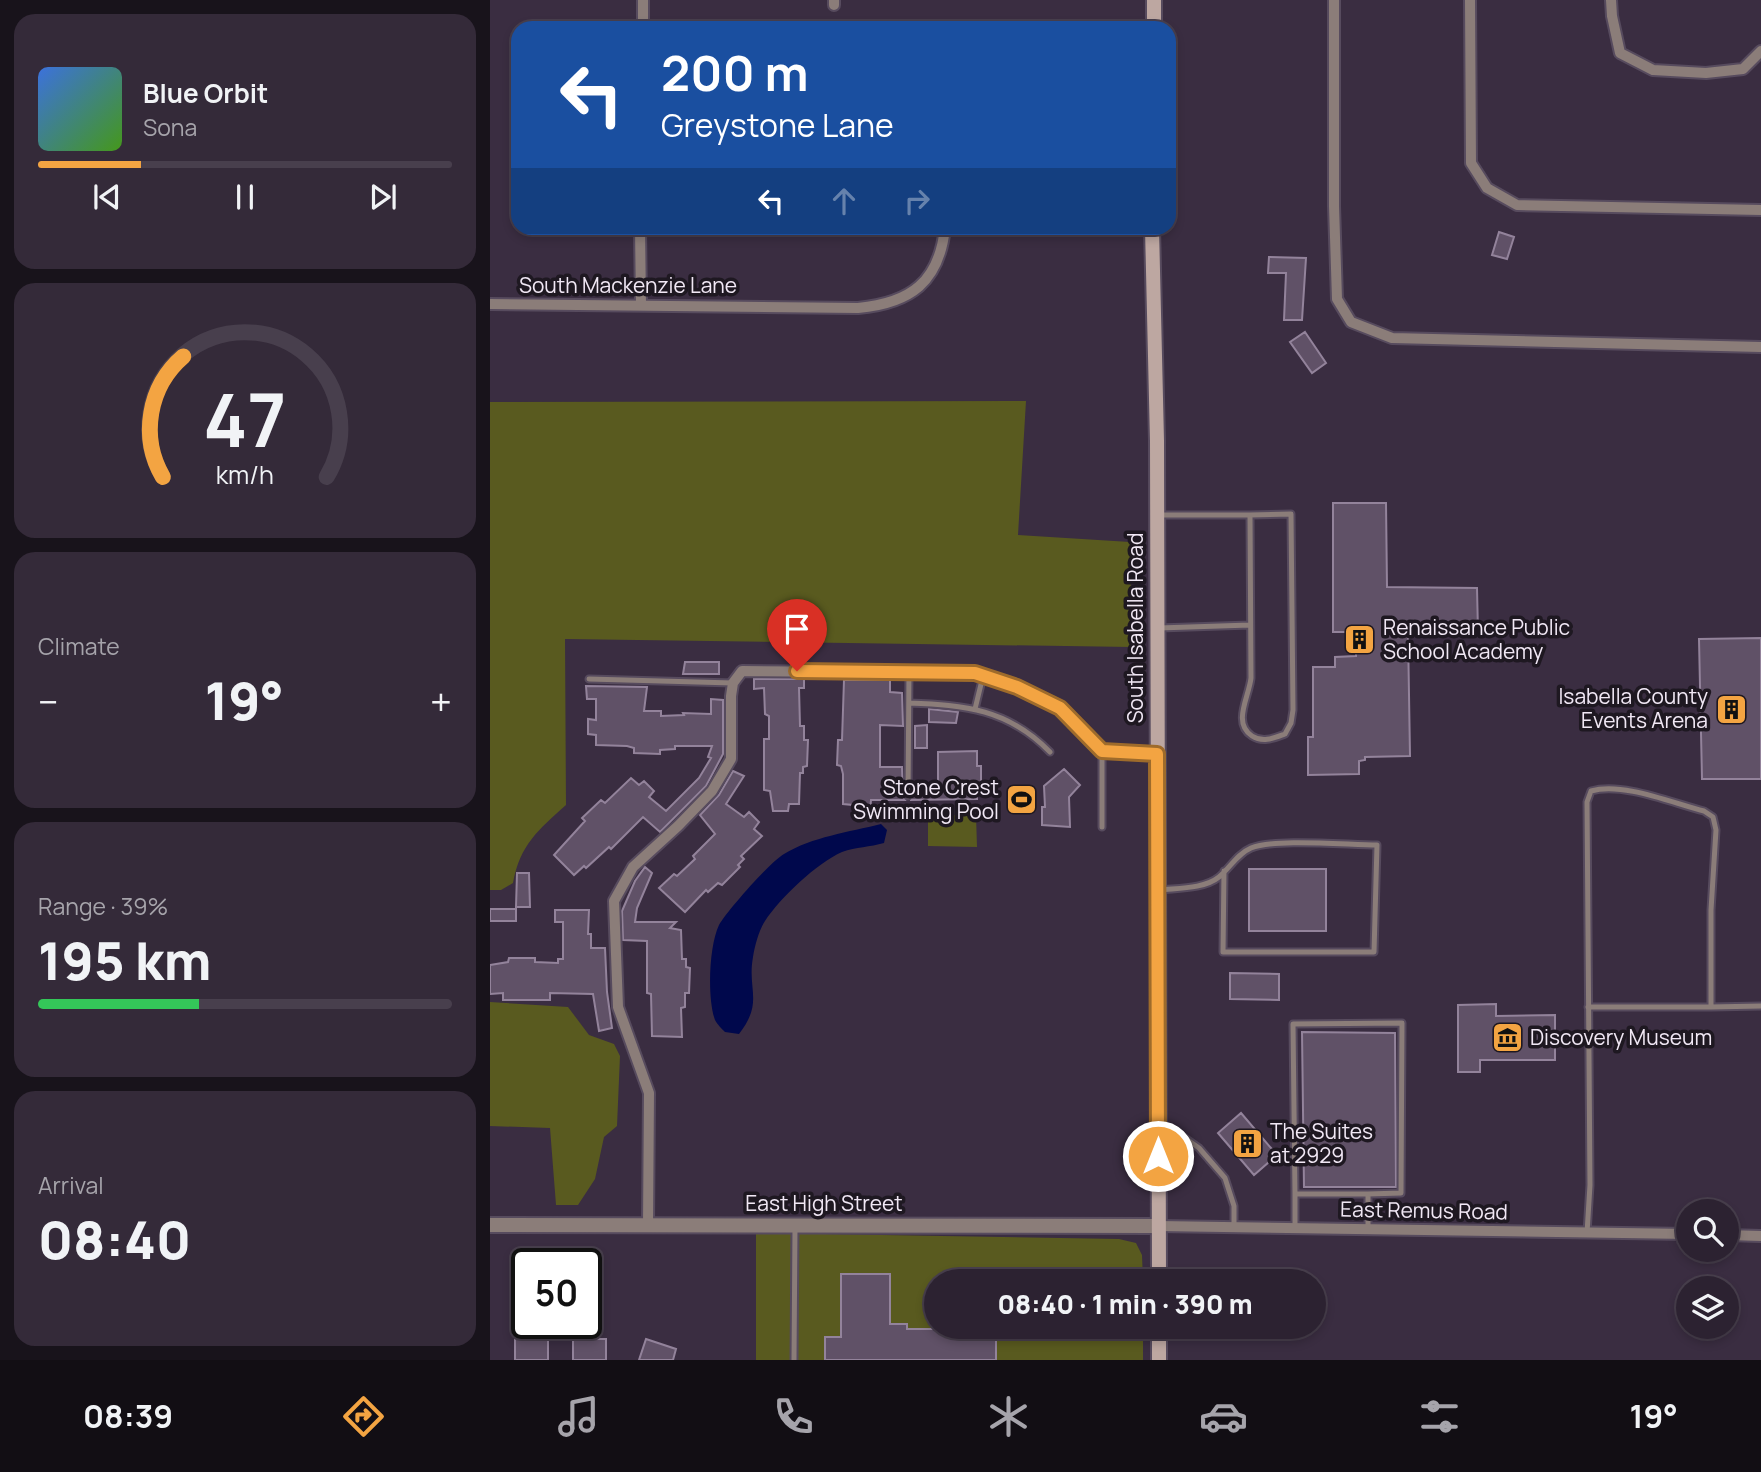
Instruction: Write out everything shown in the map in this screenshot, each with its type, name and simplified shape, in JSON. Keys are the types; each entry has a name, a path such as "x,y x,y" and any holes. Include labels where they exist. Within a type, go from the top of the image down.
{"main road":[{"path":"1154,0 1154,21"},
{"name":"South Isabella Road","path":"1152,235 1157,515 1159,1269"},
{"path":"1159,1339 1159,1360"}],"street":[{"path":"643,0 643,21"},
{"path":"1334,0 1333,157 1337,299 1351,322 1392,338 1761,347"},
{"path":"1470,0 1471,163 1487,188 1517,205 1761,210"},
{"path":"1611,0 1620,53 1653,70 1706,73 1743,69 1761,51"},
{"path":"640,235 641,305"},
{"name":"South Mackenzie Lane","path":"490,304 858,308 883,306 902,299 923,283 934,269 943,249 944,235"},
{"path":"648,1224 649,1093 618,1007 614,901 633,867 712,791 731,760 733,682 742,671 975,673 1017,687 1060,708 1102,751 1157,754"},
{"name":"East High Street","path":"490,1225 1158,1226"},
{"name":"East Remus Road","path":"1158,1226 1676,1234"},
{"path":"1739,1235 1761,1236"}],"lane":[{"path":"1157,515 1291,514 1293,710 1291,723 1285,734 1269,740 1256,738 1245,730 1241,722 1250,693 1251,678 1250,515"},
{"path":"1157,628 1250,625"},
{"path":"908,796 909,672"},
{"path":"975,709 983,676"},
{"path":"589,679 733,682"},
{"path":"909,704 944,705 996,715 1018,725 1051,752"},
{"path":"1102,751 1102,827"},
{"path":"1587,1233 1590,1185 1587,802 1591,790 1602,788 1637,793 1704,811 1713,817 1716,830 1711,1007"},
{"path":"1157,891 1206,884 1218,878 1224,871 1243,852 1267,844 1377,845 1374,952 1223,952 1224,871"},
{"path":"1588,1007 1761,1006"},
{"path":"1294,1194 1401,1194 1402,1023 1293,1024 1294,1194 1295,1228"},
{"path":"1158,1133 1182,1136 1199,1148 1225,1178 1234,1206 1234,1227"},
{"path":"1368,1194 1368,1230"},
{"path":"794,1360 795,1225"}],"shaded area":[{"path":"1026,401 1018,535 1130,542 1132,647 565,639 566,805 525,848 513,883 501,890 490,890 490,402"},
{"path":"928,815 976,815 977,847 928,846"},
{"path":"881,824 887,830 884,843 847,850 832,857 800,882 765,921 754,952 751,1013 739,1034 725,1032 715,1020 712,1010 711,958 719,925 739,898 778,859 795,848 819,839"},
{"path":"490,1002 568,1007 589,1035 614,1044 620,1056 617,1126 604,1137 595,1179 578,1205 556,1205 550,1128 490,1126"},
{"path":"756,1233 1119,1239 1136,1243 1142,1255 1143,1269 924,1269 924,1339 1143,1339 1143,1360 756,1360"}],"building":[{"path":"1499,232 1514,237 1507,259 1492,255"},
{"path":"1269,257 1306,258 1302,320 1284,320 1286,273 1268,273"},
{"path":"1305,332 1326,363 1312,373 1290,342"},
{"name":"Renaissance Public School Academy","path":"1333,503 1386,503 1387,587 1477,588 1478,632 1408,633 1410,756 1365,757 1365,760 1359,761 1359,774 1308,775 1308,737 1313,737 1313,667 1335,667 1335,657 1356,656 1356,632 1333,632"},
{"name":"Isabella County Events Arena","path":"1761,638 1761,779 1702,779 1699,639"},
{"path":"685,662 719,662 719,674 683,674"},
{"path":"754,679 804,679 804,688 799,688 800,726 804,726 804,740 808,740 807,766 803,767 803,773 800,773 799,804 789,804 788,811 773,811 770,791 764,790 764,739 769,739 769,716 765,714 764,688 754,689"},
{"path":"844,680 890,680 890,692 902,693 903,726 880,725 880,767 902,767 905,800 871,800 870,812 854,812 853,805 843,804 843,774 841,766 837,765 838,740 842,740"},
{"path":"586,686 647,687 644,711 661,711 661,716 684,715 683,713 711,714 711,699 723,700 723,754 706,786 660,832 643,817 611,849 609,847 574,875 554,855 585,821 582,818 601,800 605,803 631,778 639,785 644,781 654,791 649,797 666,811 699,778 711,758 708,757 712,746 675,746 675,749 660,750 660,754 634,753 634,748 627,746 596,745 596,735 588,734 588,719 596,720 596,699 587,699"},
{"path":"929,709 958,712 956,723 929,722"},
{"path":"927,725 927,748 915,748 915,726"},
{"path":"977,751 977,766 981,766 981,792 977,792 977,799 911,800 913,784 938,784 938,752"},
{"path":"1064,769 1080,785 1069,797 1070,827 1042,825 1044,786"},
{"path":"733,771 744,776 726,804 744,817 749,812 759,822 754,829 762,836 741,856 744,859 738,865 740,867 722,885 718,883 708,892 706,890 685,912 659,888 695,859 693,856 715,834 700,815 719,795"},
{"path":"645,867 652,873 637,908 635,922 676,922 670,928 681,930 682,959 686,959 686,967 690,968 689,993 685,993 685,1007 681,1008 682,1037 652,1036 651,994 647,993 647,941 623,940 622,911 635,881"},
{"path":"1249,869 1326,869 1326,931 1249,931"},
{"path":"517,873 529,873 530,907 516,907"},
{"path":"490,909 516,909 516,921 490,921"},
{"path":"555,910 589,910 588,934 591,934 591,948 605,948 612,1028 599,1031 593,994 550,993 550,1000 503,1000 503,993 490,994 490,965 508,962 509,958 535,958 535,962 558,963 558,959 563,959 563,922 555,922"},
{"path":"1230,973 1279,974 1279,1000 1230,999"},
{"name":"Discovery Museum","path":"1496,1004 1496,1016 1555,1015 1555,1060 1480,1060 1480,1072 1458,1072 1458,1005"},
{"path":"1302,1032 1395,1033 1396,1187 1304,1187"},
{"name":"The Suites at 2929","path":"1241,1113 1277,1155 1254,1175 1218,1133"},
{"path":"841,1274 890,1274 890,1324 907,1324 907,1329 924,1329 924,1339 996,1339 996,1360 825,1360 825,1337 841,1337"},
{"path":"515,1339 548,1339 548,1360 515,1360"},
{"path":"573,1339 606,1339 606,1360 573,1360"},
{"path":"646,1339 676,1349 673,1360 639,1360"}],"place":[{"name":"Renaissance Public School Academy","path":"1360,640"},
{"name":"Isabella County Events Arena","path":"1731,709"},
{"name":"Stone Crest Swimming Pool","path":"1022,800"},
{"name":"Discovery Museum","path":"1507,1038"},
{"name":"The Suites at 2929","path":"1247,1144"}],"route":[{"path":"797,671 975,673 1017,687 1060,708 1102,751 1157,754 1158,1156"}]}
